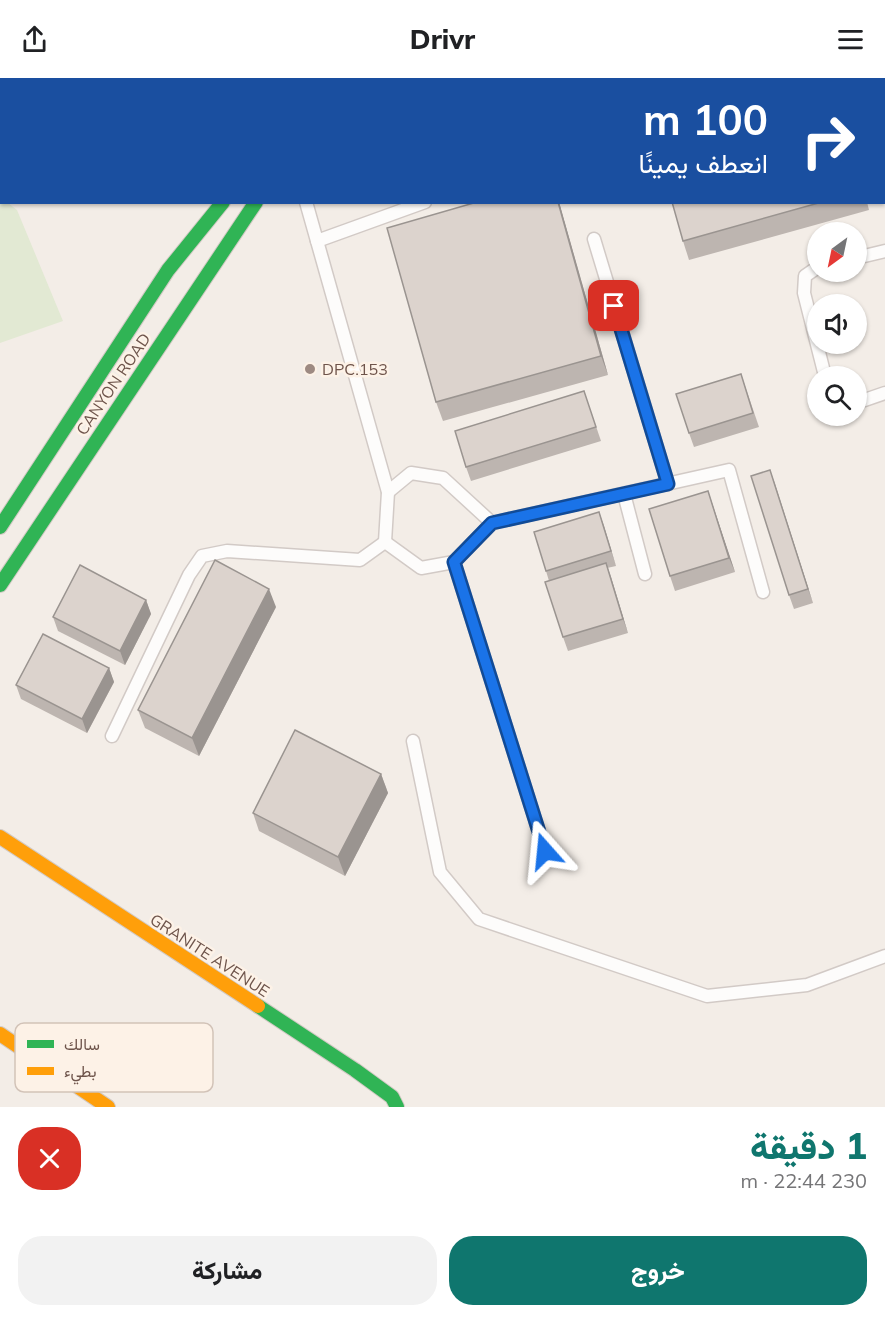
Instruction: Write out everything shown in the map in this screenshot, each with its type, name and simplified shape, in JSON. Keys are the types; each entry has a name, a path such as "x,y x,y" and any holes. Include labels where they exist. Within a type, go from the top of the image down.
{"main road":[{"name":"CANYON ROAD","path":"0,527 168,270 221,204"},
{"name":"CANYON ROAD","path":"0,585 255,204"},
{"name":"GRANITE AVENUE","path":"0,837 355,1070 392,1097 397,1107"},
{"path":"0,1034 15,1044"},
{"path":"86,1092 108,1107"}],"lane":[{"path":"307,204 388,492 385,542"},
{"path":"317,241 419,204"},
{"path":"594,239 668,484"},
{"path":"867,255 885,251"},
{"path":"807,275 804,293 822,366"},
{"path":"867,400 885,393"},
{"path":"385,542 421,568 454,562 492,523 729,470 763,592"},
{"path":"388,492 411,473 443,478 492,523"},
{"path":"624,494 645,574"},
{"path":"112,736 189,575 202,556 226,551 360,560 385,542"},
{"path":"454,562 545,851"},
{"path":"413,741 440,872 479,919 707,996 807,985 885,956"}],"green space":[{"path":"0,204 9,204 17,210 63,321 0,343"}],"building":[{"path":"470,204 559,204 601,356 436,402 387,228"},
{"path":"673,204 815,204 683,241"},
{"path":"741,374 753,413 689,433 676,394"},
{"path":"584,391 596,427 466,467 455,431"},
{"path":"770,470 808,589 789,595 751,476"},
{"path":"708,491 729,558 670,576 649,509"},
{"path":"599,512 611,551 546,571 534,532"},
{"path":"215,560 269,589 192,738 138,710"},
{"path":"606,563 623,619 563,637 545,582"},
{"path":"80,565 146,600 120,651 53,617"},
{"path":"43,634 109,668 82,719 16,685"},
{"path":"295,730 381,774 338,857 253,813"}],"traffic: fast":[{"path":"0,527 168,270 221,204"},
{"path":"0,585 255,204"},
{"path":"258,1006 355,1070 392,1097 397,1107"}],"traffic: slow":[{"path":"0,837 258,1006"},
{"path":"0,1034 15,1044"},
{"path":"86,1092 108,1107"}],"place":[{"name":"DPC.153","path":"310,369"}],"route":[{"path":"545,851 454,562 492,523 668,484 614,306"}]}
